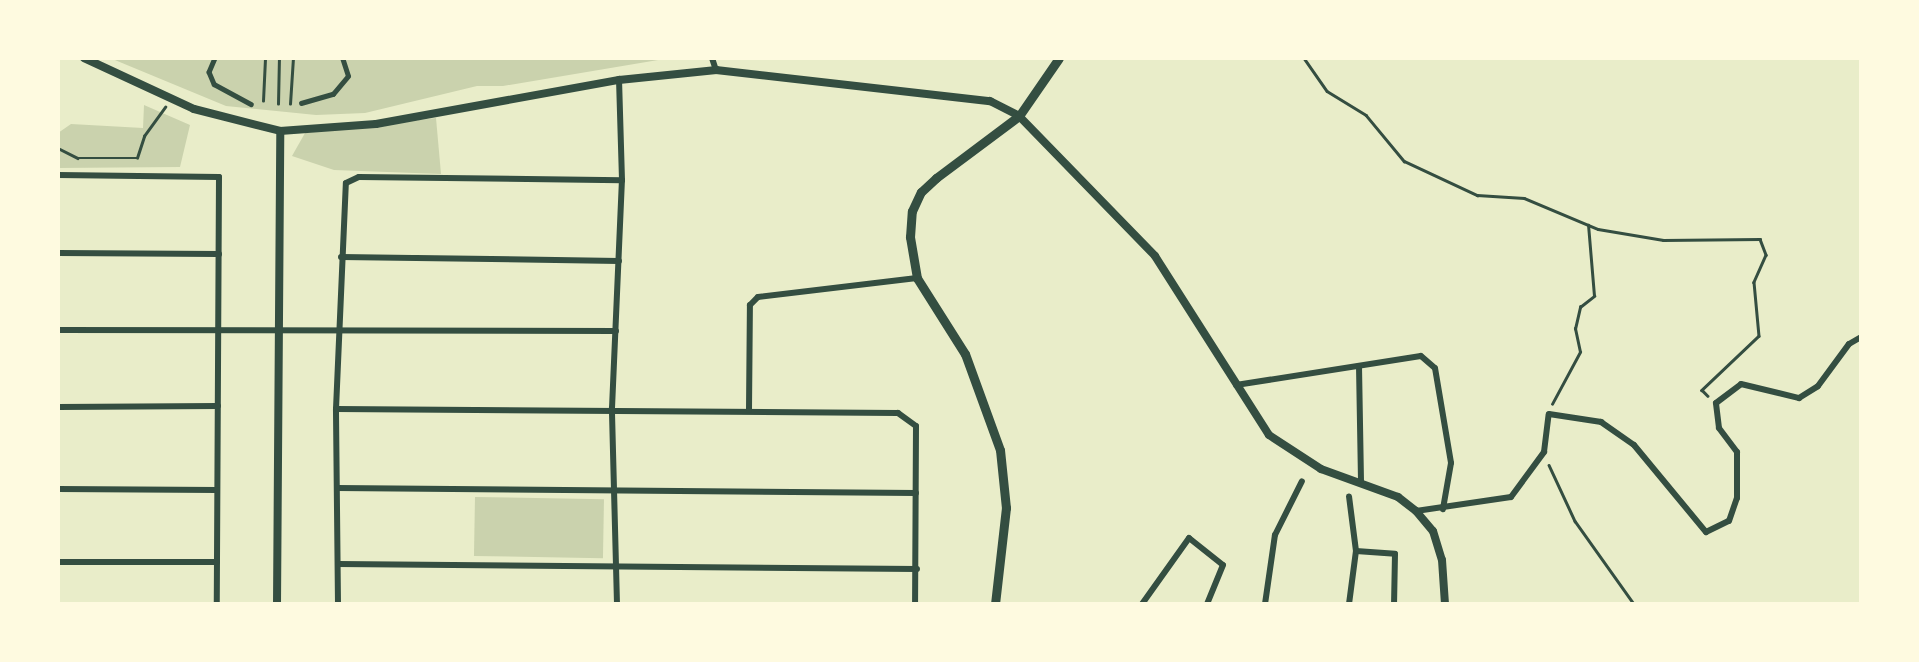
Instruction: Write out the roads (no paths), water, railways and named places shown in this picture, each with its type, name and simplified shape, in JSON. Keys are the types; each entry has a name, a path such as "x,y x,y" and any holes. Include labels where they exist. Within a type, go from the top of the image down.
{"main road":[{"path":"995,604 1006,508 1000,450 964,354 917,278 910,237 912,211 921,192 1019,116 1059,58"}],"street":[{"path":"83,58 170,98 280,131 376,124 619,80 716,70 947,94 990,101 1019,116 1155,256 1269,435 1291,453 1398,497 1416,511 1433,531 1442,560 1445,604"},
{"path":"215,58 209,72 214,84 251,104"},
{"path":"301,103 333,94 348,76 342,58"},
{"path":"712,58 716,70"},
{"path":"617,604 612,408 622,180 619,80"},
{"path":"277,604 280,131"},
{"path":"58,175 219,177 217,604"},
{"path":"338,604 337,409 346,183 359,177 622,180"},
{"path":"58,253 219,254"},
{"path":"341,257 619,261"},
{"path":"749,410 750,305 758,297 917,278"},
{"path":"58,330 616,331"},
{"path":"1416,511 1511,497 1544,452 1549,414 1601,422 1634,445 1706,532 1729,521 1737,498 1737,452 1719,428 1716,403 1741,384 1799,398 1818,386 1849,344 1861,337"},
{"path":"1236,385 1421,356 1435,368 1451,463 1443,509"},
{"path":"1359,366 1361,483"},
{"path":"58,407 218,406"},
{"path":"337,409 612,408 898,413 916,426 915,604"},
{"path":"1265,604 1275,535 1302,481"},
{"path":"337,488 916,493"},
{"path":"58,489 218,490"},
{"path":"1349,496 1356,551 1349,604"},
{"path":"1142,604 1189,538 1223,565 1207,604"},
{"path":"1356,551 1395,554 1394,604"},
{"path":"58,562 217,562"},
{"path":"338,564 917,569"}]}
